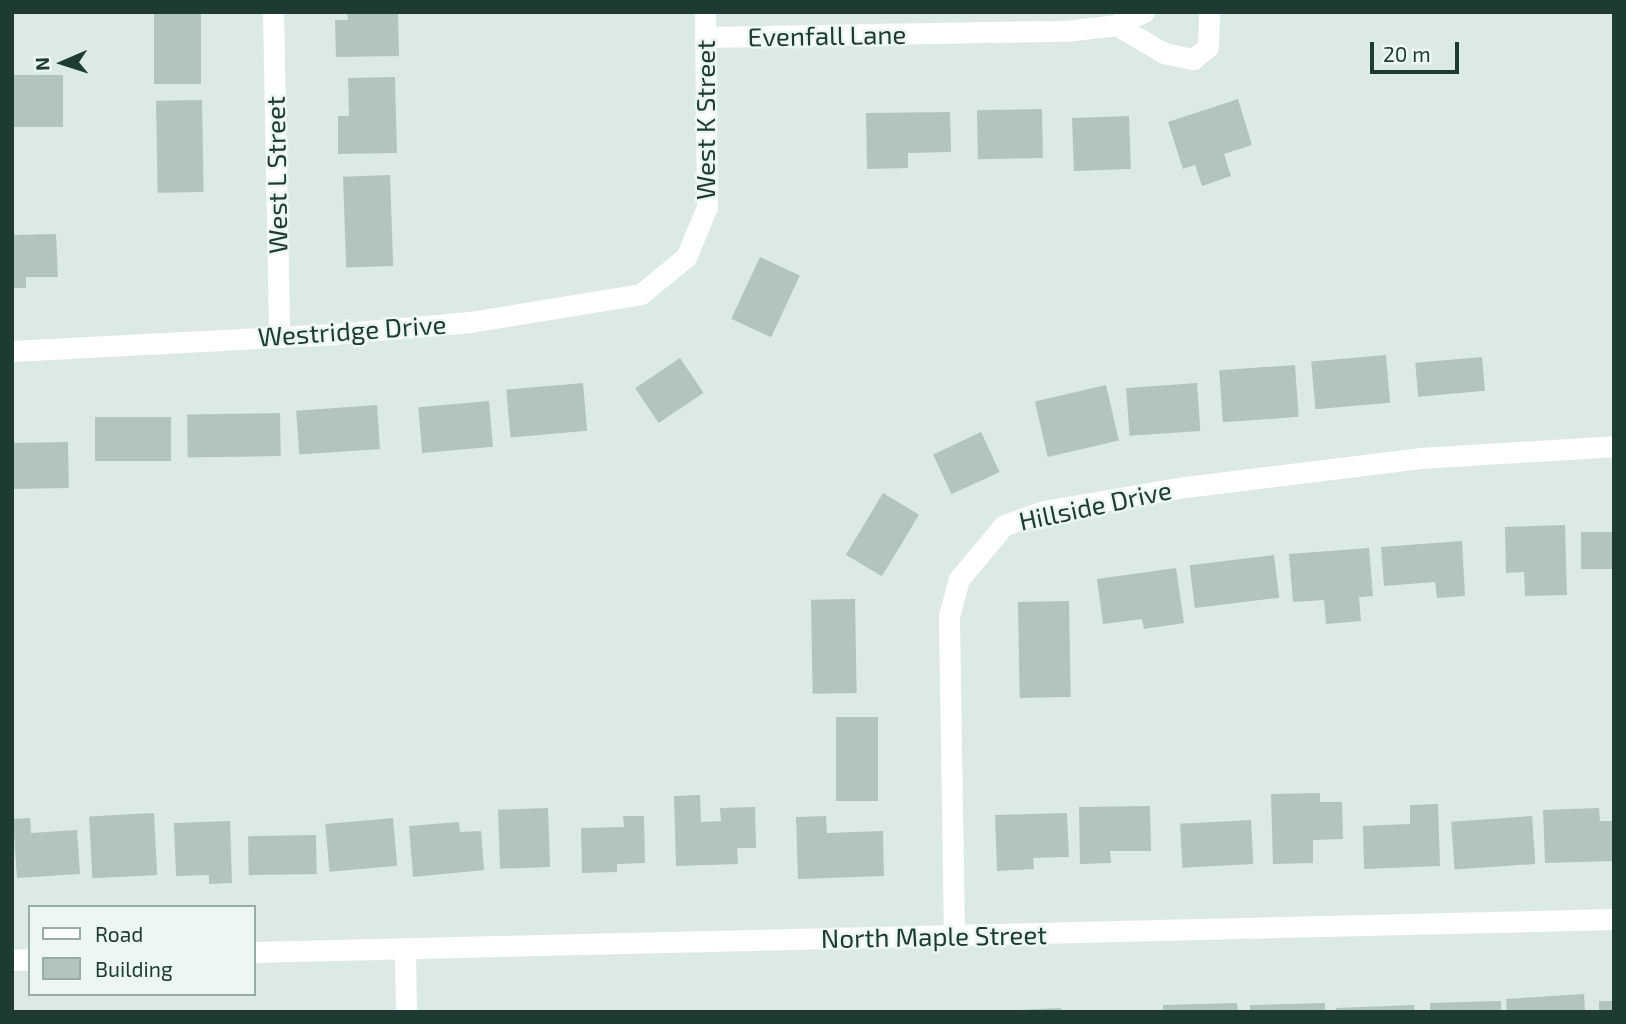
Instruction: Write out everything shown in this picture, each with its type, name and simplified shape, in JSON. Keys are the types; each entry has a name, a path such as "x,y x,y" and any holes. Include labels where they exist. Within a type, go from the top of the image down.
{"street":[{"name":"West L Street","path":"273,12 279,337"},
{"name":"West K Street","path":"680,264 698,234 707,207 705,12"},
{"name":"Evenfall Lane","path":"705,37 1066,31 1116,25 1144,12"},
{"path":"1116,25 1164,53 1193,59 1208,47 1209,12"},
{"name":"Westridge Drive","path":"12,351 279,337 470,321 618,302 641,294 680,264"},
{"name":"Hillside Drive","path":"954,936 950,615 958,579 1004,525 1044,511 1185,487 1420,458 1614,446"},
{"name":"North Maple Street","path":"256,953 1614,919"},
{"path":"405,948 406,1012"}],"building":[{"path":"154,12 201,12 201,84 154,84"},
{"path":"347,12 398,12 399,56 336,57 335,20 348,20"},
{"path":"12,75 63,75 63,127 12,127"},
{"path":"395,77 397,153 338,154 338,116 349,116 348,78"},
{"path":"1238,99 1252,145 1224,154 1231,176 1202,186 1195,165 1183,169 1168,122"},
{"path":"202,100 204,192 158,193 156,101"},
{"path":"1042,109 1043,158 978,159 977,110"},
{"path":"950,112 951,152 908,153 908,168 867,169 866,113"},
{"path":"1129,116 1131,169 1074,171 1072,118"},
{"path":"390,175 393,266 346,268 343,177"},
{"path":"56,234 58,277 26,277 26,288 12,288 12,235"},
{"path":"760,257 800,276 771,337 731,319"},
{"path":"1386,355 1390,403 1315,409 1311,362"},
{"path":"1482,357 1485,391 1418,397 1415,363"},
{"path":"680,358 703,393 659,423 635,388"},
{"path":"1295,365 1299,417 1223,422 1219,370"},
{"path":"583,383 587,431 510,438 506,390"},
{"path":"1197,383 1200,431 1130,436 1126,388"},
{"path":"1106,385 1119,441 1048,457 1035,401"},
{"path":"489,401 493,447 422,453 418,407"},
{"path":"377,405 380,449 299,455 296,411"},
{"path":"280,413 281,456 188,458 187,415"},
{"path":"95,417 171,417 171,461 95,461"},
{"path":"981,432 1000,472 952,494 933,454"},
{"path":"68,442 69,488 13,489 12,443"},
{"path":"883,493 919,515 882,576 846,555"},
{"path":"1565,525 1567,595 1525,596 1524,572 1506,573 1505,527"},
{"path":"1581,532 1614,532 1614,569 1581,569"},
{"path":"1462,541 1465,596 1437,598 1435,582 1384,586 1381,547"},
{"path":"1369,548 1373,596 1359,597 1361,621 1326,624 1324,600 1293,602 1289,554"},
{"path":"1274,555 1279,598 1195,608 1190,565"},
{"path":"1176,568 1184,623 1144,629 1142,619 1103,624 1097,579"},
{"path":"855,599 857,693 813,694 811,600"},
{"path":"1069,601 1071,697 1020,698 1018,602"},
{"path":"836,717 878,717 878,801 836,801"},
{"path":"1320,793 1320,802 1342,802 1343,839 1313,840 1313,863 1273,864 1271,794"},
{"path":"700,795 701,822 721,821 720,808 755,807 756,848 737,848 738,864 676,866 674,796"},
{"path":"1438,804 1440,866 1364,869 1363,826 1410,824 1410,805"},
{"path":"1150,806 1151,851 1110,851 1111,863 1080,864 1079,807"},
{"path":"548,808 550,867 500,869 498,810"},
{"path":"1599,808 1600,821 1614,821 1614,861 1545,863 1543,810"},
{"path":"154,813 157,875 92,878 89,816"},
{"path":"1067,813 1069,857 1033,858 1034,869 997,871 995,815"},
{"path":"623,816 644,816 645,863 617,864 617,872 582,873 581,828 624,827"},
{"path":"826,816 827,833 883,831 884,876 798,879 796,817"},
{"path":"1532,816 1535,864 1455,870 1451,822"},
{"path":"30,818 31,833 77,830 80,874 17,878 13,819"},
{"path":"393,818 397,866 329,872 325,824"},
{"path":"1251,820 1253,864 1182,868 1180,824"},
{"path":"230,821 232,883 209,884 209,875 176,876 174,823"},
{"path":"459,822 460,832 481,831 484,870 413,877 409,826"},
{"path":"316,835 317,874 249,875 248,836"},
{"path":"1584,994 1585,1012 1507,1012 1506,999"},
{"path":"1501,1001 1501,1012 1430,1012 1430,1003"},
{"path":"1599,1001 1614,1001 1614,1012 1599,1012"},
{"path":"1237,1003 1238,1012 1163,1012 1163,1005"},
{"path":"1325,1003 1325,1012 1250,1012 1250,1005"},
{"path":"1414,1005 1415,1012 1337,1012 1336,1008"},
{"path":"1061,1008 1061,1012 1017,1012 1017,1010"}]}
